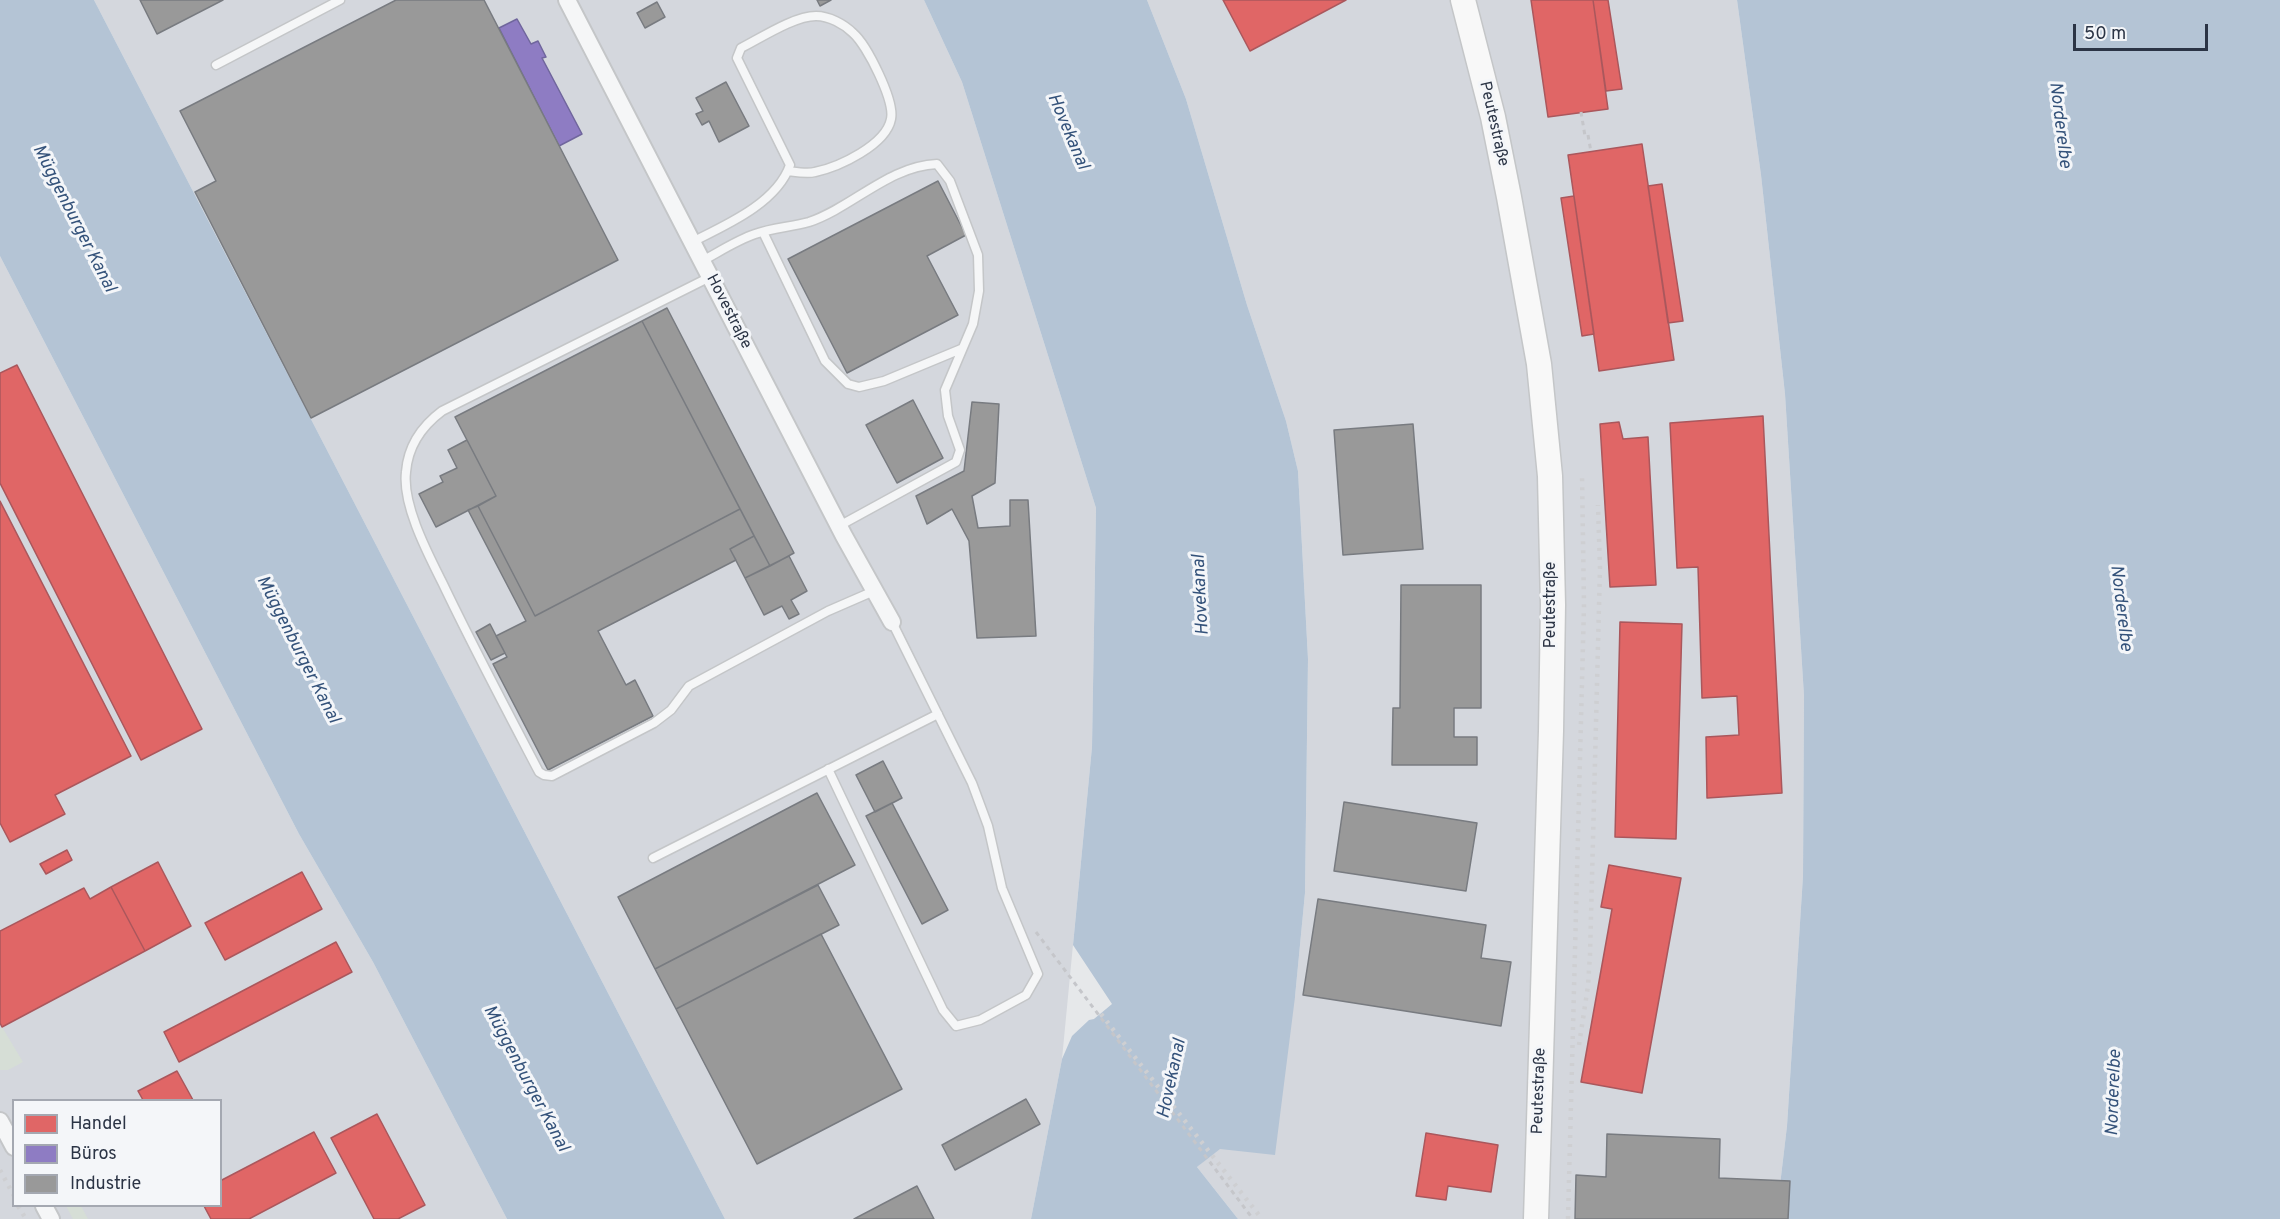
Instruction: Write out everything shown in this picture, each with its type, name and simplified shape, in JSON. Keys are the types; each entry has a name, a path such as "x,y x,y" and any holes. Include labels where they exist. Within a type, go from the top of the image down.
{"street":[{"name":"Hovestraße","path":"567,0 838,526 892,622"},
{"name":"Peutestraße","path":"1463,0 1490,107 1509,196 1539,364 1550,476 1553,605 1551,731 1536,1219"},
{"path":"0,1122 12,1143"}],"lane":[{"path":"216,65 340,0"},
{"path":"692,242 744,217 785,179 790,165 738,58 741,48 805,17 820,16 839,23 854,34 873,64 890,103 892,118 887,131 873,145 841,163 813,173 788,171"},
{"path":"702,261 753,234 809,221 898,174 920,165 937,164 950,182 978,255 979,291 973,324 945,390 948,416 960,450 956,462 838,526"},
{"path":"763,232 825,361 848,384 859,387 884,381 961,348"},
{"path":"710,277 442,411 430,419 413,444 405,473 407,493 420,536 466,633 538,772 544,776 552,776 654,723 671,710 689,686 828,610 874,591"},
{"path":"828,769 943,1010 956,1026 980,1020 1026,995 1038,974 1002,888 988,826 972,783 892,622"},
{"path":"653,858 938,714"}],"path":[{"path":"1581,112 1591,152"},
{"path":"1030,924 1253,1219"}],"shaded area":[{"path":"94,0 924,0 962,82 1096,508 1092,747 1062,1059 1031,1219 725,1219"},
{"path":"1147,0 1737,0 1761,175 1785,394 1804,696 1803,876 1787,1126 1776,1219 1238,1219 1197,1167 1205,1160 1094,1019 1109,1008 1295,997 1305,893 1308,659 1298,471 1286,421 1247,305 1186,99"},
{"path":"0,256 299,834 373,962 507,1219 0,1219"},
{"path":"2,1027 23,1062 8,1070 0,1070 0,1029"},
{"path":"67,1207 82,1207 88,1219 73,1219"}],"water":[{"name":"Müggenburger Kanal","path":"0,0 94,0 725,1219 507,1219 373,962 299,834 0,256"},
{"name":"Hovekanal","path":"924,0 1147,0 1186,99 1247,305 1286,421 1298,471 1308,659 1305,893 1295,997 1275,1155 1220,1149 1197,1167 1238,1219 1031,1219 1062,1059 1072,1036 1089,1020 1094,1019 1112,1004 1073,945 1092,747 1096,508 962,82"},
{"name":"Norderelbe","path":"1737,0 2280,0 2280,1219 1776,1219 1787,1126 1803,876 1804,696 1785,394 1761,175"}],"building: Handel":[{"path":"1223,0 1346,0 1250,51"},
{"path":"1531,0 1593,0 1608,109 1548,117"},
{"path":"1593,0 1608,0 1622,89 1606,91"},
{"path":"1642,144 1674,360 1599,371 1568,155"},
{"path":"1662,184 1683,321 1668,323 1648,186"},
{"path":"1574,196 1594,334 1582,336 1561,198"},
{"path":"17,365 202,729 141,760 0,483 0,373"},
{"path":"1763,416 1782,793 1707,798 1706,737 1739,735 1737,696 1702,698 1698,567 1677,568 1670,423"},
{"path":"1619,422 1623,439 1648,437 1656,585 1610,587 1600,424"},
{"path":"0,501 131,756 55,795 65,814 10,842 0,823"},
{"path":"1620,622 1682,624 1676,839 1615,837"},
{"path":"67,850 72,860 46,874 40,864"},
{"path":"158,862 191,926 145,951 111,887"},
{"path":"1609,865 1681,878 1642,1093 1581,1082 1612,909 1601,907"},
{"path":"302,872 322,909 225,960 205,923"},
{"path":"111,887 145,951 2,1027 0,1023 0,931 84,888 90,899"},
{"path":"336,942 352,972 179,1062 164,1032"},
{"path":"177,1071 192,1099 142,1099 138,1091"},
{"path":"377,1114 425,1205 398,1219 374,1219 331,1138"},
{"path":"314,1132 336,1173 249,1219 211,1219 205,1207 222,1207 222,1180"},
{"path":"1426,1133 1498,1145 1491,1192 1448,1186 1446,1200 1416,1196"}],"building: Büros":[{"path":"517,19 531,44 538,41 546,57 542,58 582,134 559,146 499,28"}],"building: Industrie":[{"path":"140,0 223,0 157,34"},
{"path":"396,0 484,0 618,260 311,418 195,192 216,181 180,111"},
{"path":"817,0 831,0 820,6"},
{"path":"657,2 665,17 645,28 637,13"},
{"path":"726,82 749,126 719,142 709,121 702,125 696,114 703,111 696,98"},
{"path":"938,181 966,235 927,256 958,315 847,373 788,259"},
{"path":"667,308 794,553 770,566 642,321"},
{"path":"642,321 740,509 535,616 478,506 496,496 455,417"},
{"path":"913,400 943,458 897,483 866,425"},
{"path":"972,402 999,404 995,483 972,496 978,528 1010,526 1010,500 1028,500 1036,636 977,638 969,541 952,509 927,524 916,496 964,471"},
{"path":"1413,424 1423,549 1343,555 1334,430"},
{"path":"467,440 496,496 436,527 419,494 443,482 440,476 457,468 448,450"},
{"path":"478,506 535,616 740,509 754,536 730,549 736,560 598,631 626,685 635,680 653,716 548,770 493,664 507,657 496,636 526,621 468,510"},
{"path":"754,536 770,566 745,578 730,549"},
{"path":"789,556 807,591 791,600 799,614 789,619 782,606 764,615 745,578"},
{"path":"1401,585 1481,585 1481,708 1454,708 1454,737 1477,737 1477,765 1392,765 1393,708 1400,708"},
{"path":"490,624 505,653 491,660 476,632"},
{"path":"883,761 902,798 875,812 856,775"},
{"path":"817,793 855,865 655,969 618,897"},
{"path":"1344,802 1477,823 1466,891 1334,871"},
{"path":"892,803 948,910 922,924 866,816"},
{"path":"818,885 839,925 676,1009 655,969"},
{"path":"1318,899 1486,925 1481,958 1511,962 1501,1026 1303,995"},
{"path":"821,934 902,1089 757,1164 676,1009"},
{"path":"1026,1099 1040,1124 955,1170 942,1145"},
{"path":"1607,1134 1720,1139 1719,1178 1790,1181 1788,1219 1575,1219 1576,1175 1606,1177"},
{"path":"917,1186 934,1219 854,1219"}],"railway":[{"path":"1568,1219 1584,605 1582,474"},
{"path":"1579,1045 1590,955 1600,568 1598,505"},
{"path":"1101,1014 1262,1219"},
{"path":"0,1170 12,1192"},
{"path":"19,1207 26,1219"}]}
